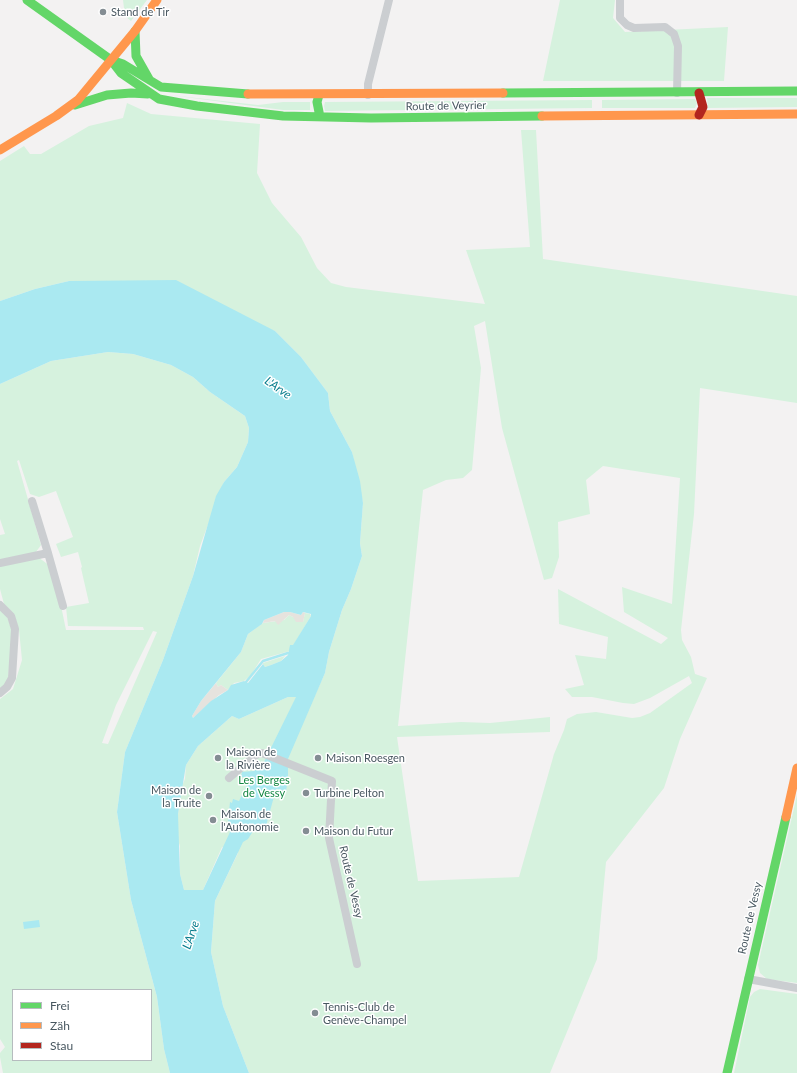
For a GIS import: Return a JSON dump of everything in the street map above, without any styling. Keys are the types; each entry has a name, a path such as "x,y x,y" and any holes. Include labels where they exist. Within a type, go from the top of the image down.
{"main road":[{"name":"Route de Veyrier","path":"27,0 111,60 121,73 151,95 169,102 283,116 371,118 797,114"},
{"path":"68,108 86,91 135,31 157,0"},
{"path":"135,31 138,60 151,82"},
{"name":"Route de Veyrier","path":"111,60 123,64 161,87 179,90 254,95 797,92"},
{"path":"0,150 68,108 86,100 107,95 131,93 151,95"},
{"path":"699,93 702,99 702,108 699,115"},
{"path":"319,95 316,102 320,117"},
{"name":"Route de Vessy","path":"727,1073 797,768"}],"street":[{"path":"368,95 368,84 389,0"},
{"path":"620,0 620,18 627,25 634,28 664,27 674,34 678,46 676,93"},
{"path":"32,501 63,606"},
{"path":"0,563 48,552"},
{"path":"0,605 11,616 15,629 12,678 7,687 0,693"},
{"name":"Route de Vessy","path":"229,778 257,754 262,753 268,754 332,781 329,838 357,964"},
{"path":"748,979 797,988"}],"green space":[{"path":"123,0 147,0 131,21 125,16"},
{"path":"560,0 615,0 613,18 625,32 728,27 724,81 543,81"},
{"path":"170,95 258,105 283,102 310,102 310,110 283,110"},
{"path":"707,98 797,98 797,107 708,108"},
{"path":"695,99 697,103 695,108 602,108 602,100"},
{"path":"592,100 592,108 325,111 324,106 325,102"},
{"name":"Les Berges de Vessy","path":"127,103 151,114 260,124 257,173 272,203 301,237 317,268 331,283 346,287 485,304 466,250 530,247 521,130 536,130 543,259 797,296 797,403 700,388 694,514 681,630 682,640 691,657 695,674 707,678 680,739 664,788 606,862 597,959 550,1073 249,1073 223,1006 211,952 215,901 238,853 222,847 203,890 184,890 180,874 178,814 182,786 185,779 186,765 198,746 232,716 239,719 288,697 315,695 325,673 329,652 342,610 362,556 360,543 363,503 352,452 330,411 328,393 301,357 275,331 69,281 35,289 0,301 0,161 24,146 30,154 41,154 89,126 123,118","holes":["485,321 502,428 544,580 552,578 559,557 558,522 590,514 586,480 603,466 680,478 672,604 622,587 624,612 668,638 661,644 558,589 559,624 608,637 606,659 575,655 584,685 565,689 572,697 592,697 634,704 650,698 689,676 692,683 650,713 640,717 632,718 596,712 577,714 567,719 554,754 519,877 418,881 397,737 550,732 550,717 490,723 461,722 398,726 423,490 446,480 463,478 472,470 481,368 474,326"]},
{"path":"108,352 133,354 171,365 193,377 210,392 245,416 249,428 248,442 237,467 224,482 200,546 193,576 163,660 125,752 117,812 131,900 157,997 164,1049 170,1073 3,1073 0,1057 0,1053 5,1047 0,1039 0,699 13,689 22,660 19,630 14,614 4,604 0,589 0,565 38,557 50,566 59,596 66,630 144,630 143,627 68,626 66,607 89,603 78,552 61,557 56,544 73,537 56,491 39,497 30,494 19,460 17,461 41,545 36,552 0,560 0,535 5,534 0,519 0,384 51,361","holes":["153,631 157,632 108,744 102,743 116,705"]},
{"path":"0,609 7,616 12,631 8,681 0,689"},
{"path":"305,613 310,614 311,616 290,651 261,659 251,675 244,681 234,683 228,690 221,685 218,687 216,683 241,652 248,634 263,623 284,620 289,615 303,622"},
{"path":"285,656 281,661 271,665 265,667 263,664 263,663"},
{"path":"797,795 797,983 767,979 760,973 758,965"},
{"path":"760,989 797,994 797,1073 734,1073 750,997 754,992"}],"sand":[{"path":"284,612 301,615 303,612 305,613 303,622 296,622 293,617 289,615 278,625 275,621 263,623 264,620"},
{"path":"216,683 218,687 221,685 228,690 219,695 193,718 192,716 201,701"}],"water":[{"name":"L'Arve","path":"176,280 275,331 301,357 328,393 330,411 352,452 360,481 363,503 360,543 362,556 342,610 329,652 325,673 288,759 288,780 286,791 276,789 266,826 261,824 255,828 248,839 243,842 215,901 211,952 223,1006 249,1073 170,1073 164,1049 157,997 131,900 117,812 125,752 163,660 193,576 216,496 224,482 237,467 248,442 249,428 245,416 210,392 193,377 171,365 133,354 108,352 51,361 0,384 0,301 35,289 69,281","holes":["284,612 301,615 303,612 311,614 293,645 290,645 288,655 281,661 271,665 265,667 263,664 248,683 244,681 231,685 228,690 211,701 193,718 192,716 201,701 241,652 248,634 262,624 264,620","288,697 296,697 264,762 254,771 242,772 241,777 245,777 248,783 239,801 233,799 232,803 230,802 228,821 230,832 203,890 184,890 180,874 178,814 186,765 198,746 232,716 239,719"]},
{"path":"39,920 40,927 24,929 23,922"}],"waterway":[{"path":"246,682 263,661 288,653"}],"traffic: fast":[{"path":"27,0 111,60 123,64 161,87 248,94"},
{"path":"135,31 136,56 149,79"},
{"path":"111,60 121,73 159,99 197,106 283,116 371,118 542,116"},
{"path":"503,93 797,91"},
{"path":"75,105 107,95 131,93 148,94"},
{"path":"319,95 317,102 320,117"},
{"path":"727,1073 786,817"}],"traffic: slow":[{"path":"0,150 56,116 78,100 135,31 157,0"},
{"path":"248,94 503,93"},
{"path":"542,116 797,114"},
{"path":"786,817 797,768"}],"traffic: jam":[{"path":"699,93 703,107 699,115"}],"place":[{"name":"Stand de Tir","path":"103,12"},
{"name":"Maison de la Rivière","path":"218,758"},
{"name":"Maison Roesgen","path":"318,758"},
{"name":"Turbine Pelton","path":"306,793"},
{"name":"Maison de la Truite","path":"209,796"},
{"name":"Maison de l'Autonomie","path":"213,820"},
{"name":"Maison du Futur","path":"306,831"},
{"name":"Tennis-Club de Genève-Champel","path":"315,1013"}]}
